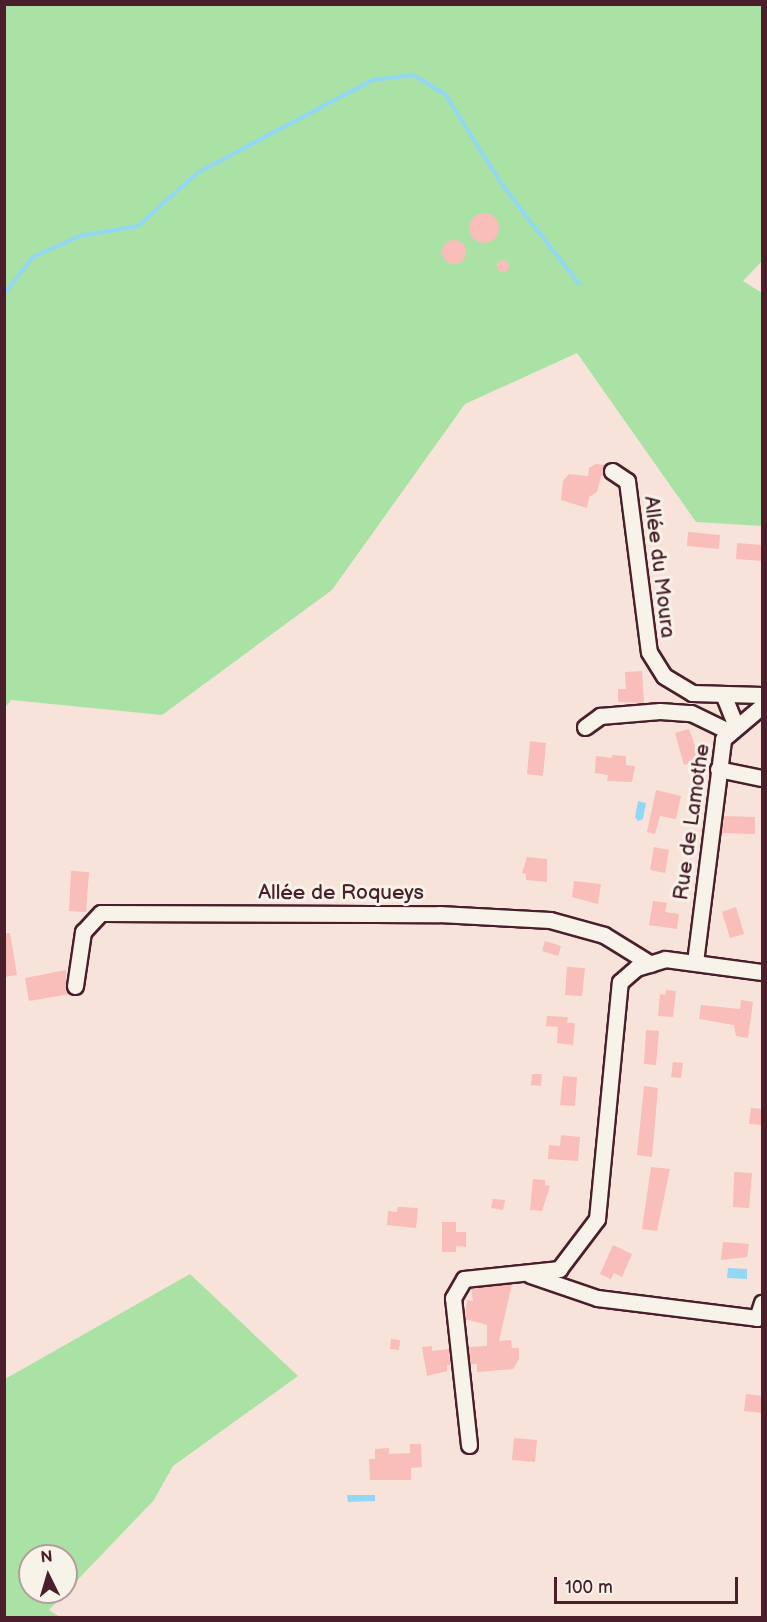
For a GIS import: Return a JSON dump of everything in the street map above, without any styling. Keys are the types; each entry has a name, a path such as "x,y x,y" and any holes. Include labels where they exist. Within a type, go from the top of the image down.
{"street":[{"name":"Allée du Moura","path":"612,471 627,481 649,652 664,676 692,693 762,695"},
{"path":"723,694 733,729"},
{"name":"Rue de Lamothe","path":"695,962 723,739 762,706"},
{"path":"585,727 600,716 660,711 691,713 733,729"},
{"path":"718,769 762,778"},
{"name":"Allée de Roqueys","path":"75,986 83,932 101,914 439,914 550,920 604,935 651,964"},
{"path":"469,1445 453,1298 465,1279 560,1269 597,1219 617,1034 620,982 636,968 665,959 762,972"},
{"path":"528,1274 597,1298 682,1309 758,1318 762,1303"}],"green space":[{"path":"5,4 762,5 762,261 743,281 762,293 762,526 696,522 577,353 465,404 332,590 162,715 11,700 5,708"},
{"path":"190,1274 298,1376 173,1466 154,1500 78,1580 78,1544 18,1544 18,1604 55,1604 49,1610 60,1617 5,1617 5,1379"}],"water":[{"path":"638,801 646,803 643,819 638,821 635,817"},
{"path":"728,1268 747,1269 747,1279 727,1278"},
{"path":"347,1495 375,1495 375,1501 348,1502"}],"building":[{"path":"484,213 495,217 499,228 495,239 484,243 473,239 469,228 473,217"},
{"path":"454,240 462,244 466,252 462,260 454,264 446,260 442,252 446,244"},
{"path":"503,260 509,266 503,272 497,266"},
{"path":"596,464 604,465 604,476 601,476 597,492 589,497 587,508 561,500 563,481 569,474 588,476 589,468"},
{"path":"688,532 720,535 719,549 687,546"},
{"path":"737,543 762,545 762,561 736,559"},
{"path":"642,671 644,703 618,702 618,689 626,689 625,672"},
{"path":"689,729 700,760 684,765 675,733"},
{"path":"530,741 546,743 543,776 527,774"},
{"path":"612,755 626,756 626,765 635,766 632,782 607,781 608,775 595,773 596,756 612,758"},
{"path":"656,790 681,796 676,819 660,816 655,834 647,832"},
{"path":"725,816 755,817 755,834 721,833"},
{"path":"654,847 669,850 665,873 650,870"},
{"path":"527,857 547,859 547,882 526,880 526,874 522,873"},
{"path":"71,871 89,872 86,912 69,911"},
{"path":"574,881 601,884 598,904 572,897"},
{"path":"653,901 667,903 665,912 679,914 677,929 649,925"},
{"path":"736,907 744,934 730,938 722,912"},
{"path":"4,933 10,933 17,975 4,977"},
{"path":"545,941 561,946 558,956 542,951"},
{"path":"567,967 585,968 582,996 565,995"},
{"path":"66,970 66,989 70,994 29,1001 25,978"},
{"path":"666,990 676,991 673,1017 658,1016 660,994 665,995"},
{"path":"741,1000 753,1002 748,1038 736,1036 734,1025 699,1019 701,1005 740,1009"},
{"path":"547,1016 568,1017 567,1023 575,1023 573,1045 557,1043 558,1027 546,1026"},
{"path":"646,1030 659,1031 656,1065 644,1064"},
{"path":"673,1062 683,1063 681,1078 671,1077"},
{"path":"532,1074 542,1074 541,1086 531,1085"},
{"path":"563,1076 577,1077 575,1106 560,1105"},
{"path":"644,1086 658,1088 652,1157 637,1155"},
{"path":"751,1108 762,1109 762,1125 749,1124"},
{"path":"561,1135 580,1137 578,1161 548,1159 549,1145 560,1146"},
{"path":"651,1167 670,1169 657,1231 642,1229"},
{"path":"734,1172 752,1173 749,1208 733,1207"},
{"path":"533,1179 545,1180 545,1185 550,1186 542,1211 530,1210"},
{"path":"493,1199 505,1200 503,1210 491,1208"},
{"path":"398,1207 418,1208 416,1228 387,1225 388,1211 397,1212"},
{"path":"442,1222 456,1222 456,1232 466,1232 466,1247 456,1246 456,1252 442,1252"},
{"path":"723,1242 749,1244 747,1257 721,1260"},
{"path":"613,1245 632,1254 622,1277 614,1273 611,1279 600,1274"},
{"path":"512,1284 499,1341 511,1340 512,1348 519,1348 519,1359 513,1369 477,1372 477,1364 470,1364 468,1347 487,1346 487,1325 465,1319 467,1300 473,1301 471,1288"},
{"path":"391,1339 400,1340 399,1350 390,1349"},
{"path":"432,1346 432,1351 449,1349 450,1365 447,1365 447,1371 427,1376 422,1347"},
{"path":"746,1394 762,1396 762,1413 744,1411"},
{"path":"514,1438 537,1440 535,1462 512,1460"},
{"path":"410,1444 421,1444 422,1467 411,1468 411,1480 370,1480 369,1459 375,1459 375,1449 389,1448 389,1454 410,1453"}],"waterway":[{"path":"4,294 33,257 80,236 138,226 197,173 373,80 413,75 445,94 503,186 579,284"}]}
